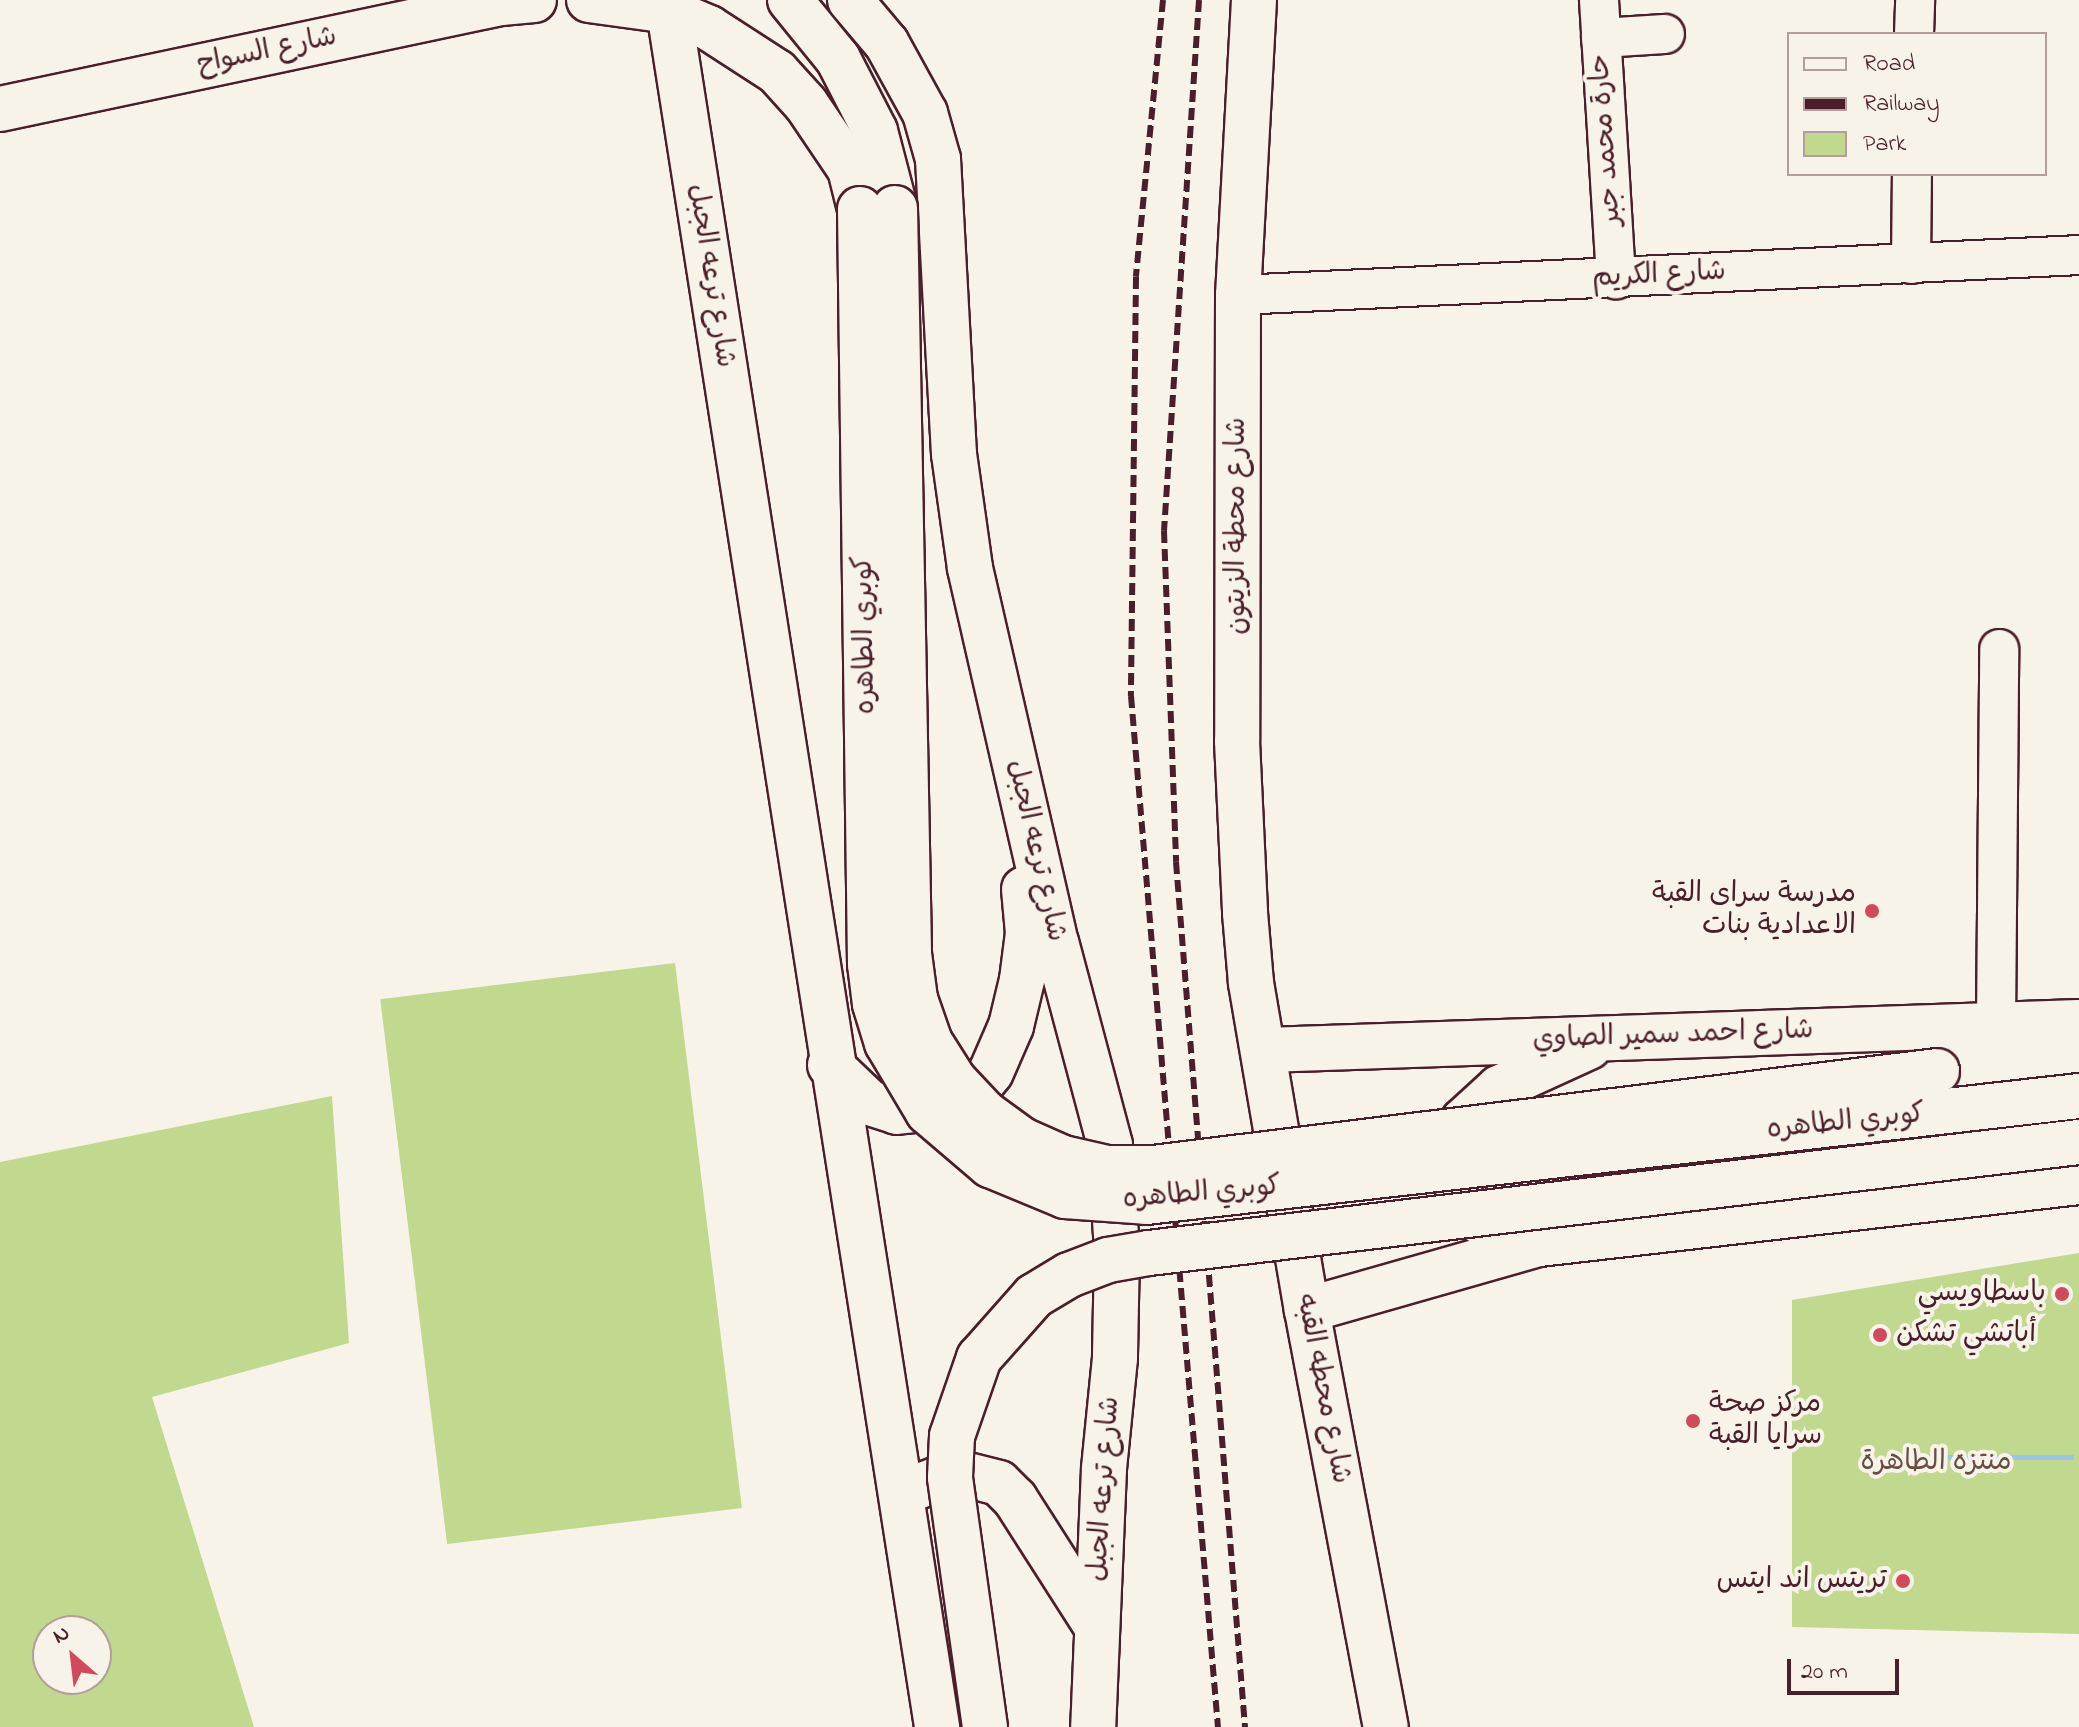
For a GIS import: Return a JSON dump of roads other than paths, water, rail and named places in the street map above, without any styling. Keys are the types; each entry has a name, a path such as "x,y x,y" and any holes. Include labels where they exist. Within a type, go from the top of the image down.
{"main road":[{"name":"شارع السواح","path":"0,109 486,6 534,0"},
{"path":"589,0 669,11 709,28 777,72 806,104 878,209"},
{"path":"790,0 838,59 875,131 878,209"},
{"name":"شارع ترعه الجبل","path":"850,0 887,44 925,113 938,159 959,506 1015,769 1110,1145 1117,1251 1115,1358 1095,1624 1093,1727"},
{"name":"شارع محطة الزيتون","path":"1254,0 1238,295 1237,741 1251,983 1266,1050"},
{"name":"شارع ترعه الجبل","path":"669,11 830,1065 937,1727"},
{"name":"كوبري الطاهره","path":"878,209 909,954 915,999 930,1042 954,1080 985,1113 1022,1140 1063,1158 1107,1168 1153,1168 1937,1071 2079,1050"},
{"name":"كوبري الطاهره","path":"878,209 870,964 887,1043 928,1112 957,1141 1026,1184 1105,1203 1146,1202 2079,1096"},
{"path":"830,1065 859,1095 897,1112 952,1106 976,1091 991,1072 1011,1026 1028,933 1015,769"},
{"name":"شارع احمد سمير الصاوي","path":"1266,1050 2079,1022"},
{"path":"1539,1244 1514,1242 1472,1216 1456,1182 1454,1145 1478,1102 1610,1038"},
{"name":"شارع محطه القبه","path":"1266,1050 1307,1310 1386,1727"},
{"name":"كوبري الطاهره","path":"985,1727 950,1477 952,1436 979,1358 1004,1324 1069,1275 1108,1260 1149,1253 2079,1142"},
{"path":"1307,1310 1539,1244 2079,1182"},
{"path":"903,1505 914,1488 934,1477 956,1472 999,1483 1015,1499 1095,1624"}],"street":[{"name":"حارة محمد جبر","path":"1599,0 1616,279"},
{"path":"1914,32 1915,0"},
{"path":"1601,38 1665,34"},
{"path":"1911,264 1912,176"},
{"name":"شارع الكريم","path":"1238,295 2079,255"},
{"path":"1996,1025 1999,649"}],"water":[{"path":"1914,1455 2074,1455 2074,1460 1914,1460"}],"railway":[{"path":"1163,0 1136,277 1131,696 1218,1727"},
{"path":"1199,0 1164,531 1176,862 1245,1727"}],"place":[{"name":"مدرسة سراى القبة الاعدادية بنات","path":"1872,911"},
{"name":"باسطاويسي","path":"2062,1294"},
{"name":"أباتشي تشكن","path":"1880,1335"},
{"name":"مركز صحة سرايا القبة","path":"1693,1421"},
{"name":"تريتس اند ايتس","path":"1903,1581"}],"park label":[{"name":"منتزه الطاهرة","path":"1936,1463"}]}
